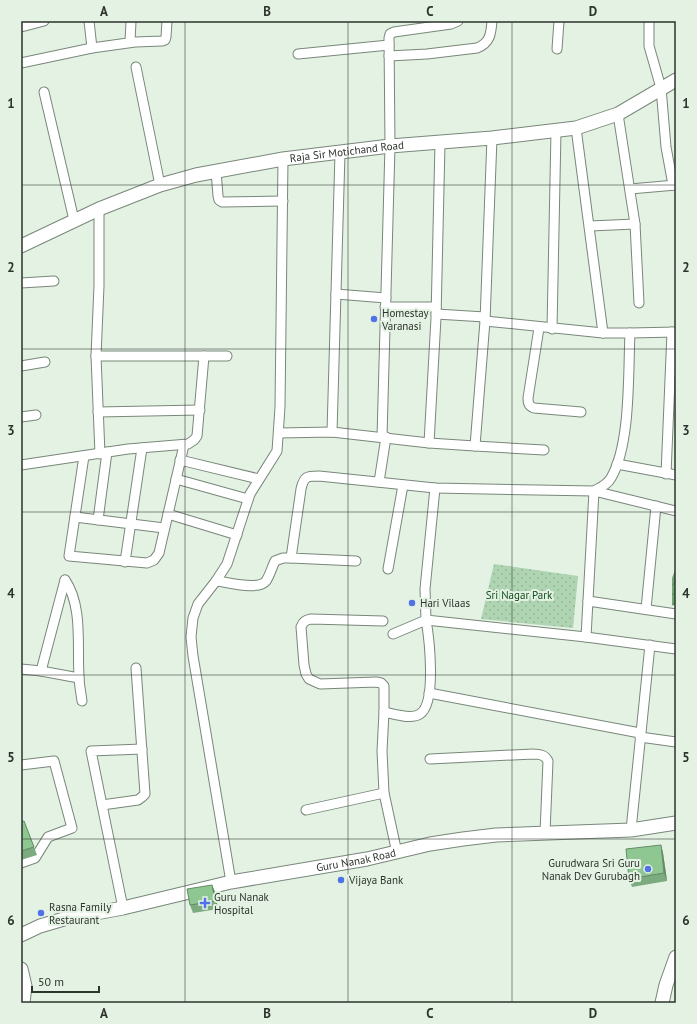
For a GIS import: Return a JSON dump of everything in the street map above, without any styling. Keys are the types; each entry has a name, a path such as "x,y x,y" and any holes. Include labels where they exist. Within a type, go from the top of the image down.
{"street":[{"path":"21,27 44,21"},
{"path":"89,21 92,48"},
{"path":"130,42 131,21"},
{"path":"21,63 92,48 130,42 164,40 166,37 167,21"},
{"path":"379,482 384,437 385,303 390,146 390,34 394,32 451,24 458,21"},
{"path":"389,56 427,54 484,46 491,31 492,21"},
{"path":"558,49 559,21"},
{"path":"630,189 675,185 666,147 661,88 649,46 649,21"},
{"path":"298,54 389,45"},
{"path":"136,67 160,185"},
{"name":"Raja Sir Motichand Road","path":"21,246 99,209 160,185 216,171 283,159 390,146 492,138 576,128 618,114 676,80"},
{"path":"44,92 74,220"},
{"path":"618,114 635,224 639,304"},
{"path":"576,128 603,333"},
{"path":"552,329 556,131"},
{"path":"475,446 485,319 492,138"},
{"path":"429,442 436,311 440,143"},
{"path":"332,432 340,153"},
{"path":"231,882 191,637 193,618 198,604 227,564 248,499 258,479 277,451 280,407 283,159"},
{"path":"216,171 218,196 219,200 222,202 283,201"},
{"path":"98,520 104,453 98,412 96,356 99,286 99,209"},
{"path":"590,226 635,224"},
{"path":"21,283 54,281"},
{"path":"336,294 540,328 603,333 674,332 666,474"},
{"path":"540,328 528,403 530,407 534,408 581,412"},
{"path":"594,491 605,485 610,478 618,464 622,447 625,427 630,333"},
{"path":"96,356 227,356"},
{"path":"21,465 142,448 188,444 197,436 204,356"},
{"path":"21,366 45,362"},
{"path":"98,412 200,410"},
{"path":"21,417 36,415"},
{"path":"279,433 332,432 475,446 544,450"},
{"path":"84,456 69,556 147,563 154,560 159,553 184,445"},
{"path":"125,562 142,448"},
{"path":"180,460 258,479"},
{"path":"618,464 676,475"},
{"path":"291,558 303,481 306,478 320,476 435,488 594,491 676,511"},
{"path":"176,479 248,499"},
{"path":"388,569 403,485"},
{"path":"384,712 415,716 421,714 424,710 429,694 430,655 426,620 425,589 435,488"},
{"path":"586,637 594,491"},
{"path":"646,609 656,506"},
{"path":"168,514 237,535"},
{"path":"75,517 164,528"},
{"path":"216,581 250,586 261,585 267,580 275,561 283,558 356,561"},
{"path":"41,671 65,580 75,604 78,630 78,678 82,701"},
{"path":"588,601 676,614"},
{"path":"383,621 311,619 302,623 301,627 304,665 309,679 320,684 376,682 381,683 384,686 382,751 384,793 397,853"},
{"path":"393,634 426,620 586,637 676,649"},
{"path":"631,830 650,645"},
{"path":"102,806 138,800 142,797 145,790 136,668"},
{"path":"21,669 78,678"},
{"path":"429,694 676,742"},
{"path":"123,908 91,751 142,749"},
{"path":"430,759 533,754 539,754 546,758 548,762 548,770 545,833"},
{"path":"21,765 54,761 72,828 48,837 35,858 21,863"},
{"path":"306,810 384,793"},
{"name":"Guru Nanak Road","path":"21,935 40,926 64,919 123,908 231,882 326,867 463,838 496,835 631,830 676,823"},
{"name":"Guru Nanak Road","path":"21,926 40,926"},
{"path":"662,1003 676,957"},
{"path":"21,969 25,986 23,1003"}],"green space":[{"name":"Sri Nagar Park","path":"494,564 578,576 573,628 481,619"}],"water":[{"path":"676,568 676,606 672,605 672,578"}],"building":[{"path":"24,821 34,847 21,851 21,822"},
{"name":"Gurudwara Sri Guru Nanak Dev Gurubagh","path":"661,845 664,873 629,879 626,849"},
{"path":"212,885 215,901 190,905 187,889"}],"place":[{"name":"Homestay Varanasi","path":"374,319"},
{"name":"Hari Vilaas","path":"412,603"},
{"name":"Gurudwara Sri Guru Nanak Dev Gurubagh","path":"648,869"},
{"name":"Vijaya Bank","path":"341,880"},
{"name":"Guru Nanak Hospital","path":"205,903"},
{"name":"Rasna Family Restaurant","path":"41,913"}]}
